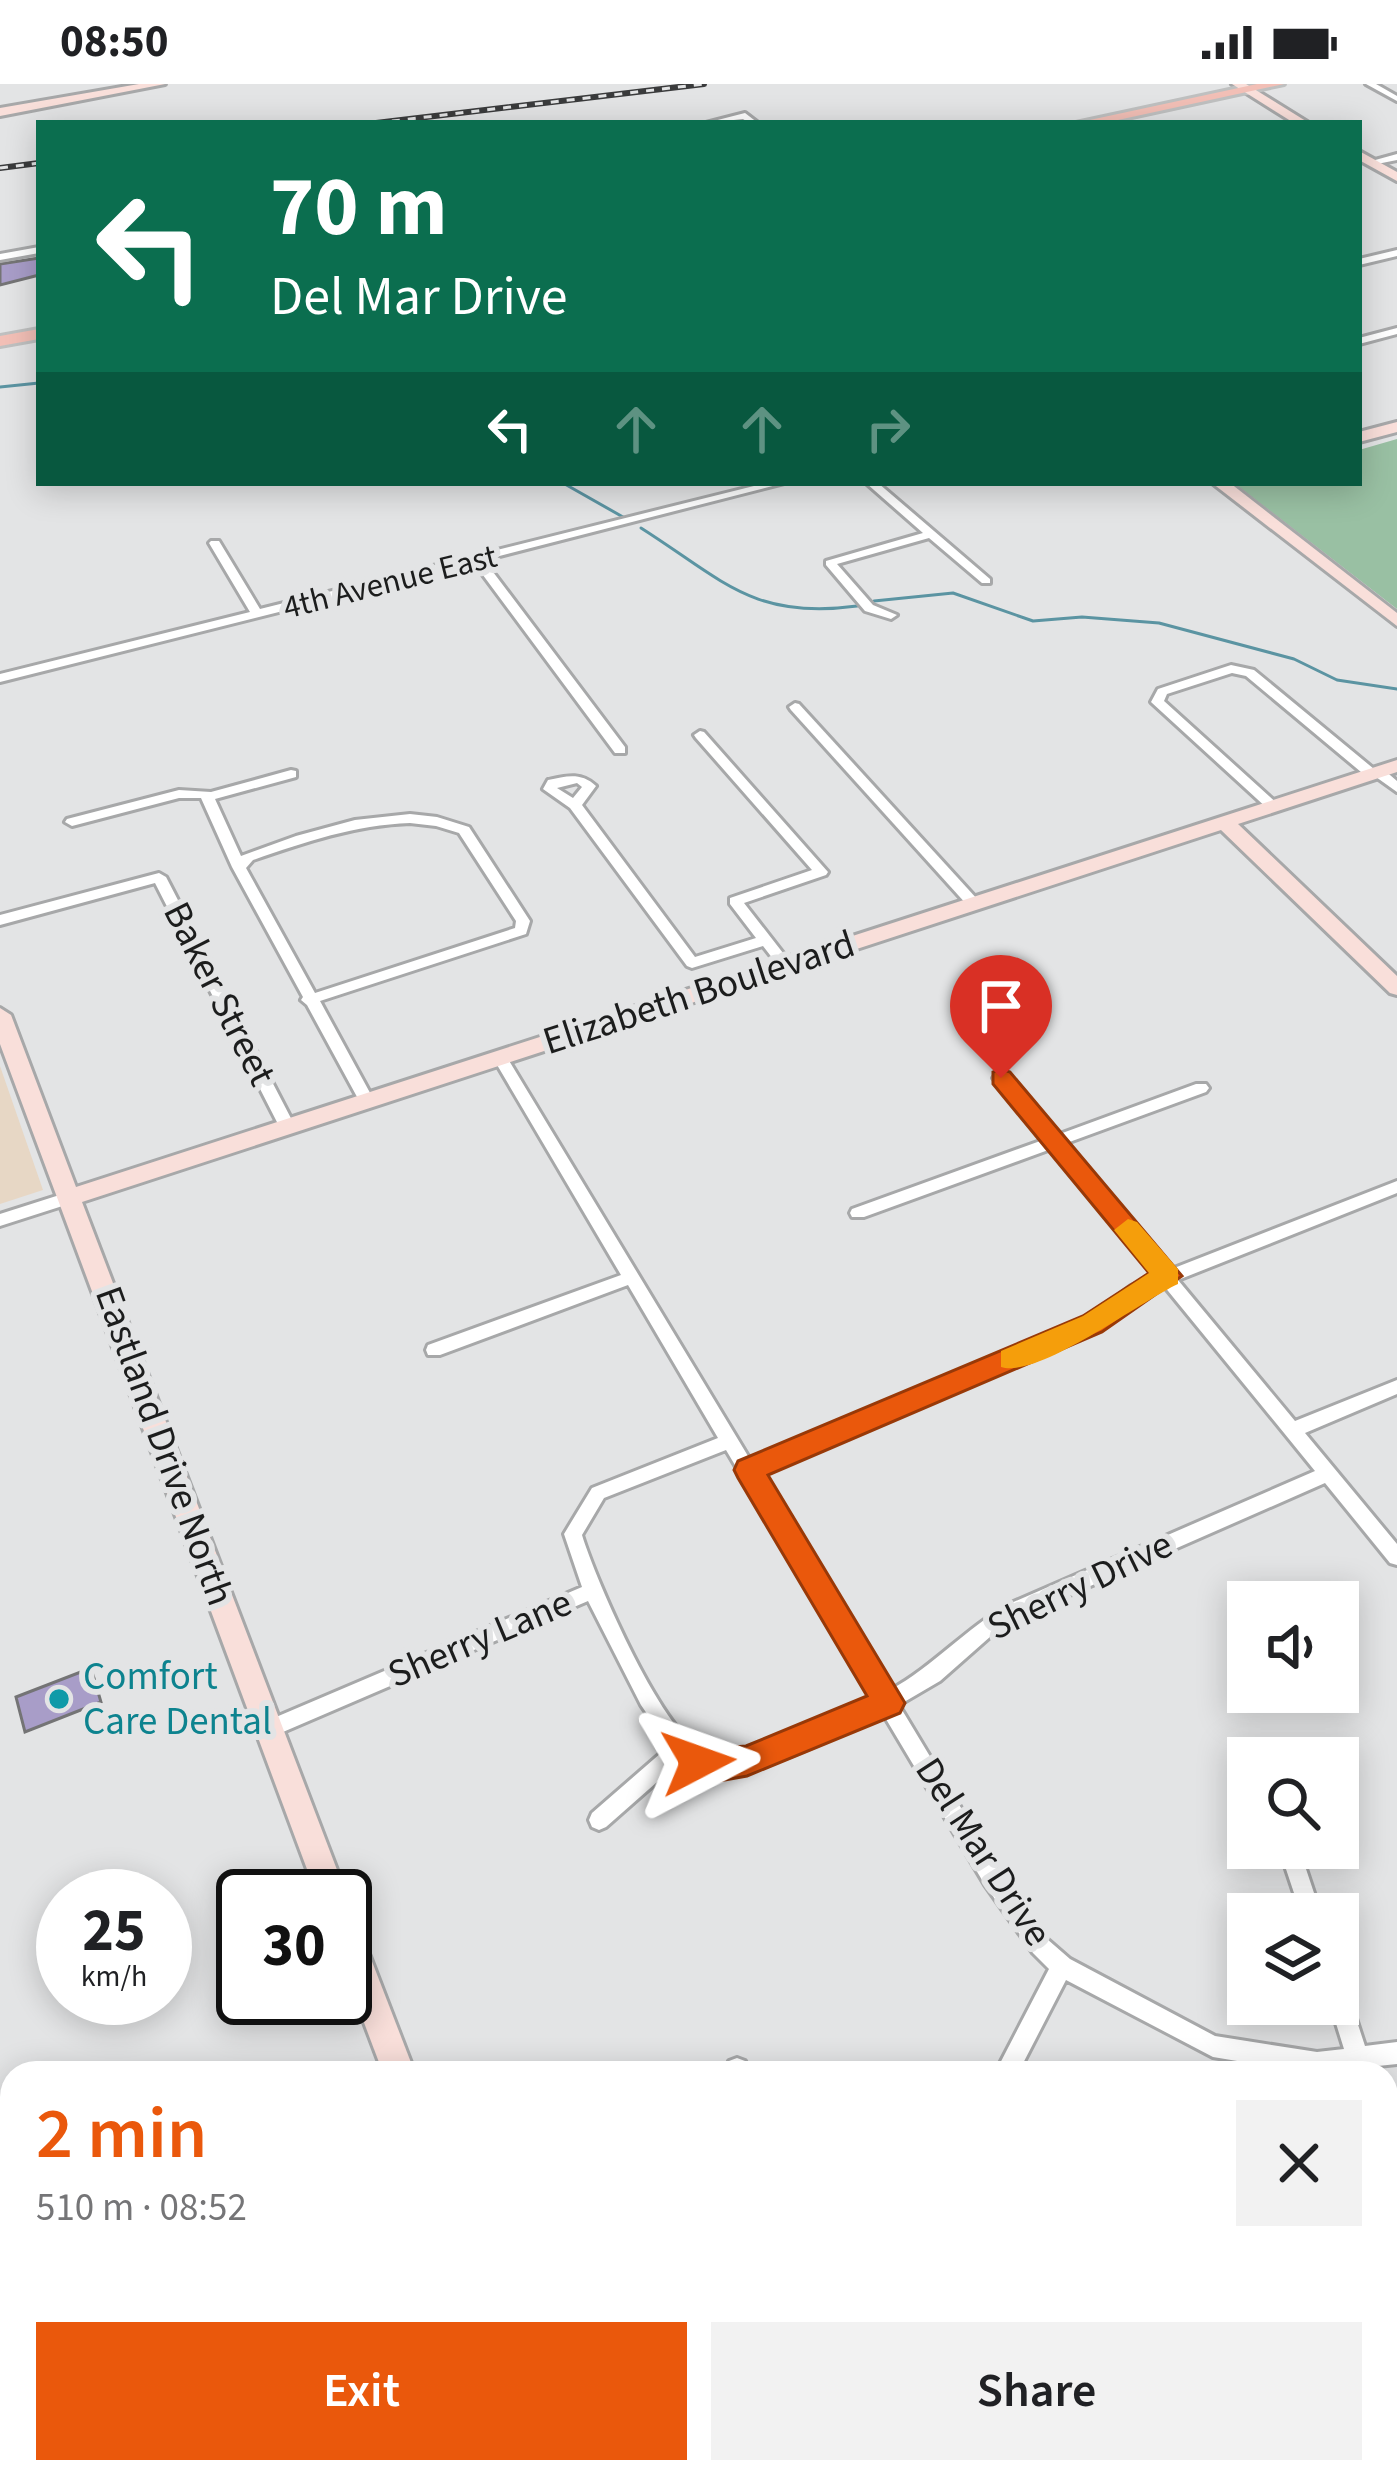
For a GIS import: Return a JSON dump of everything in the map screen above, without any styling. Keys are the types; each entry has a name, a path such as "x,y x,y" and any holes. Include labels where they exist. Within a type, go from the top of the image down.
{"main road":[{"path":"1096,120 1243,87 1277,84"},
{"path":"0,341 36,335"}],"street":[{"path":"2,108 160,84"},
{"path":"1370,84 1397,99"},
{"path":"1243,87 1298,120"},
{"path":"1365,159 1397,157"},
{"path":"1365,159 1397,177"},
{"path":"0,257 36,251"},
{"path":"1362,261 1397,253"},
{"path":"1362,339 1397,331"},
{"path":"1362,436 1397,427"},
{"name":"4th Avenue East","path":"0,678 767,486"},
{"path":"874,486 986,581"},
{"path":"1224,486 1397,621"},
{"path":"891,615 869,608 830,563 929,535"},
{"path":"215,543 258,615"},
{"path":"478,560 620,750"},
{"path":"1273,806 1157,702 1162,692 1231,669 1250,673 1382,770 1397,788"},
{"path":"795,707 973,904"},
{"path":"700,735 821,872 735,901 785,965"},
{"name":"Elizabeth Boulevard","path":"0,1220 1382,770"},
{"path":"72,822 179,794 207,797 291,774"},
{"path":"207,797 308,1000 367,1102"},
{"path":"575,805 692,963 766,940"},
{"path":"239,867 248,857 380,818 425,820 464,830 523,921 514,936 308,1000"},
{"path":"1224,822 1397,988"},
{"name":"Baker Street","path":"0,920 158,877 288,1128"},
{"name":"Eastland Drive North","path":"0,1016 322,1869"},
{"name":"Del Mar Drive","path":"500,1058 992,1878 1040,1946 1062,1966 1214,2046 1305,2061"},
{"path":"1001,1078 1397,1557"},
{"path":"858,1213 1201,1088"},
{"path":"749,1470 1093,1324 1137,1291 1168,1276 1390,1190 1397,1208"},
{"path":"434,1350 630,1278"},
{"path":"1293,1430 1397,1387"},
{"name":"Sherry Lane","path":"269,1730 594,1590 573,1534 598,1493 729,1441"},
{"name":"Sherry Drive","path":"681,1748 714,1767 747,1761 889,1703 932,1676 1005,1615 1328,1473"},
{"path":"594,1590 659,1718 681,1748 598,1820"},
{"path":"1012,2061 1062,1966"},
{"path":"372,2002 394,2061"},
{"path":"1347,2025 1358,2058"},
{"name":"Del Mar Drive","path":"1333,2061 1397,2053"}],"shaded area":[{"path":"0,1066 43,1190 0,1204"}],"green space":[{"path":"1397,439 1397,609 1238,486 1362,486 1362,449"}],"building":[{"path":"36,258 36,276 0,285 0,264"},
{"name":"Comfort Care Dental","path":"91,1668 101,1702 25,1732 16,1697"}],"waterway":[{"path":"0,387 36,383"},
{"path":"568,486 623,517"},
{"path":"641,528 718,579 765,601 821,609 857,606"},
{"path":"874,601 953,593 1033,621 1082,617 1159,623 1294,659 1337,680 1397,689"}],"railway":[{"path":"401,120 704,84"},
{"path":"0,168 36,163"}],"slow traffic":[{"path":"1011,1359 1093,1324 1137,1291 1168,1276 1128,1230"}],"place":[{"name":"Comfort Care Dental","path":"59,1699"}],"route":[{"path":"698,1762 714,1767 747,1761 889,1703 749,1470 1093,1324 1137,1291 1168,1276 1001,1078"}]}
